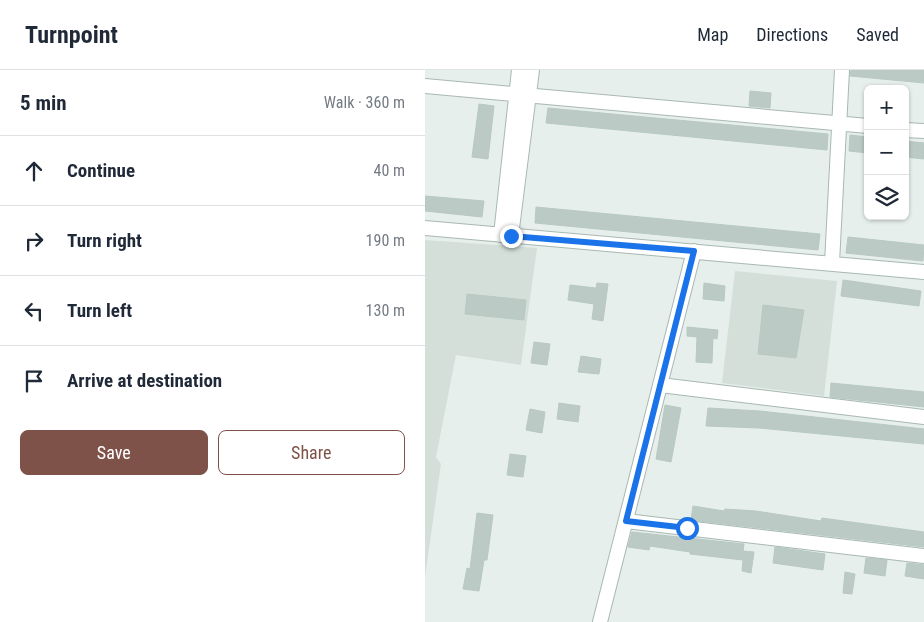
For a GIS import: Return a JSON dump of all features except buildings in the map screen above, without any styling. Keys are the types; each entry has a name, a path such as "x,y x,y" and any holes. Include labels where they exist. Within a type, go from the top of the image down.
{"street":[{"path":"519,70 523,94"},
{"path":"506,236 523,94 532,70"},
{"path":"832,263 842,70"},
{"path":"425,86 864,126"},
{"path":"909,130 924,132"},
{"path":"425,228 924,272"},
{"path":"600,622 694,251"},
{"path":"660,385 924,417"},
{"path":"626,521 924,556"}],"shaded area":[{"path":"425,240 537,248 521,365 456,355 436,457 441,464 425,577"},
{"path":"735,271 837,281 824,396 722,383"}],"route":[{"path":"511,236 694,251 626,521 687,528"}]}
